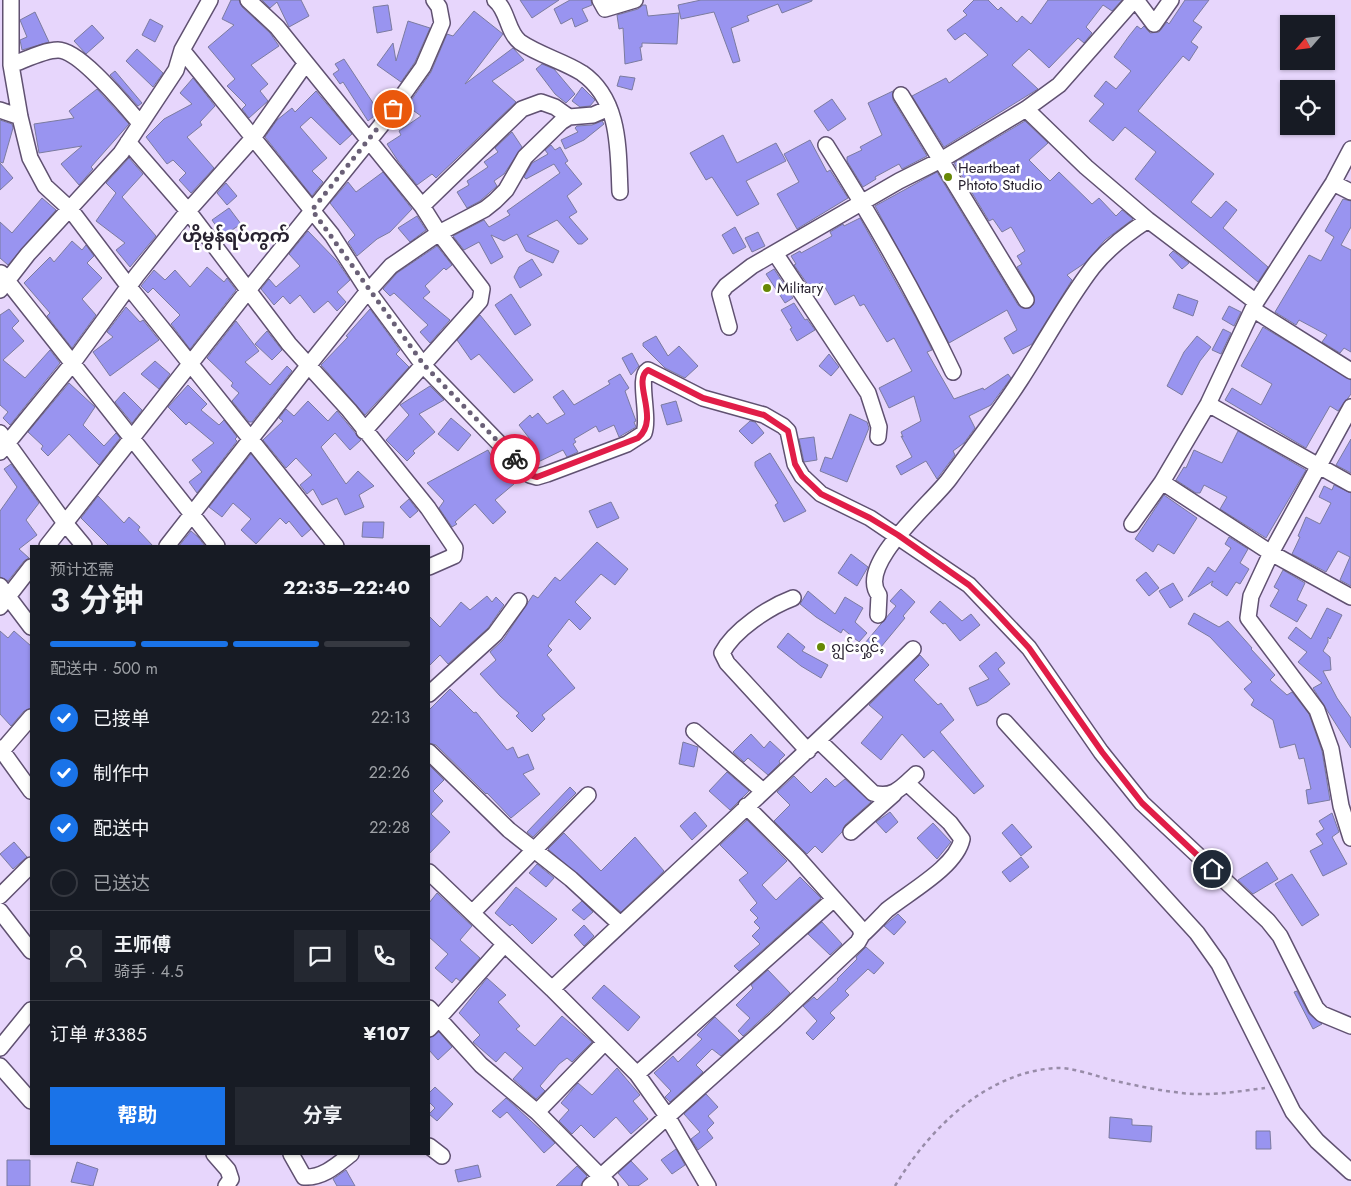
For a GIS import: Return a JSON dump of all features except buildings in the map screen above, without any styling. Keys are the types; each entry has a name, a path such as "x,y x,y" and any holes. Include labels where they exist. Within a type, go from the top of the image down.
{"street":[{"path":"10,0 11,65 20,117 30,158 46,186 70,208 129,287 335,545"},
{"path":"210,0 182,50 176,70 121,153 2,281 72,364 216,545"},
{"path":"248,0 278,27 422,206 438,233 482,289 483,294 480,301 364,431"},
{"path":"48,545 368,141 423,68 442,23 439,7 434,0"},
{"path":"495,0 500,4 518,40 582,73 596,86 609,108 617,132 620,192"},
{"path":"600,0 605,9 635,0"},
{"path":"729,327 720,294 726,286 752,266 863,204 899,181 941,160 1026,109 1059,85 1135,0 1154,24 1171,0"},
{"path":"11,65 56,50 68,51 99,77 140,123"},
{"path":"182,50 332,235 368,291 424,365 530,475 537,477 627,444 644,433 647,409 642,380 645,372 651,370 703,398 764,415 778,423 788,431 795,464 802,476 821,494 870,518 898,535 969,585 992,608 1029,648 1102,752 1142,803 1268,921 1280,936 1322,1014 1351,1026"},
{"path":"83,545 2,442 72,364 188,211 253,138 306,62"},
{"path":"900,95 1026,300"},
{"path":"422,206 522,109 541,102 556,107 569,117"},
{"path":"168,545 308,366 368,291 391,266 438,233 485,209 495,201 506,190 525,157 569,117 593,115 609,108"},
{"path":"1026,109 1086,167 1148,220 1255,306 1351,371"},
{"path":"0,110 20,117"},
{"path":"128,142 188,211 216,251 249,289 308,366 349,410 364,431 428,508 455,548 454,556 430,567"},
{"path":"826,145 863,204 921,304 953,372"},
{"path":"1132,524 1162,482 1208,404 1255,306 1333,183 1351,149"},
{"path":"1333,183 1351,192"},
{"path":"878,615 880,594 875,590 875,578 879,563 898,535 938,494 1005,403 1094,266 1122,238 1148,220"},
{"path":"775,253 868,393 879,427 878,437"},
{"path":"1208,404 1351,484"},
{"path":"1351,407 1251,596 1248,618 1317,710 1331,749 1341,806 1351,838"},
{"path":"1162,482 1272,554 1351,597"},
{"path":"30,568 3,597 30,626"},
{"path":"792,598 774,605 735,636 722,653 727,663 814,746 873,793 884,796 894,794"},
{"path":"430,693 495,634 519,601"},
{"path":"552,989 746,806 814,746 913,648"},
{"path":"30,718 1,750 30,790"},
{"path":"1005,722 1197,933 1219,964 1293,1112 1317,1141 1351,1172"},
{"path":"694,731 763,791"},
{"path":"430,753 509,830 571,879 620,924"},
{"path":"590,1186 606,1181 667,1116 775,1020 858,942 862,935 887,910 928,880 960,848 962,838 911,778 851,832"},
{"path":"472,913 588,796"},
{"path":"746,806 797,857 860,928 862,935"},
{"path":"0,896 30,865"},
{"path":"430,873 504,946 552,989 637,1074 667,1116 708,1186"},
{"path":"637,1074 834,900"},
{"path":"0,911 30,949"},
{"path":"504,946 432,1018 481,1066 537,1112 606,1181"},
{"path":"0,1048 30,1011"},
{"path":"537,1112 604,1043"},
{"path":"0,1066 30,1100"},
{"path":"430,1147 442,1156"},
{"path":"215,1155 228,1170 231,1179 226,1186"},
{"path":"292,1155 304,1177 312,1177 333,1169 350,1155"}],"path":[{"path":"895,1186 907,1165 950,1118 974,1096 1021,1075 1058,1067 1176,1093 1226,1094 1279,1086"}],"way so far":[{"path":"393,109 312,210 332,235 368,291 424,365 515,459"}],"place":[{"name":"Heartbeat Phtoto Studio","path":"948,177"},
{"name":"Military","path":"767,288"},
{"name":"ၵျွင်းႁွင်ႇ","path":"821,647"}],"district":[{"name":"ဟိုမွန်ရပ်ကွက်","path":"236,236"}],"route":[{"path":"515,459 530,475 537,477 627,444 638,438 644,433 647,425 647,409 642,380 643,375 648,370 703,398 764,415 773,420 788,431 795,464 802,476 821,494 870,518 898,535 969,585 992,608 1029,648 1067,699 1102,752 1142,803 1212,869"}]}
